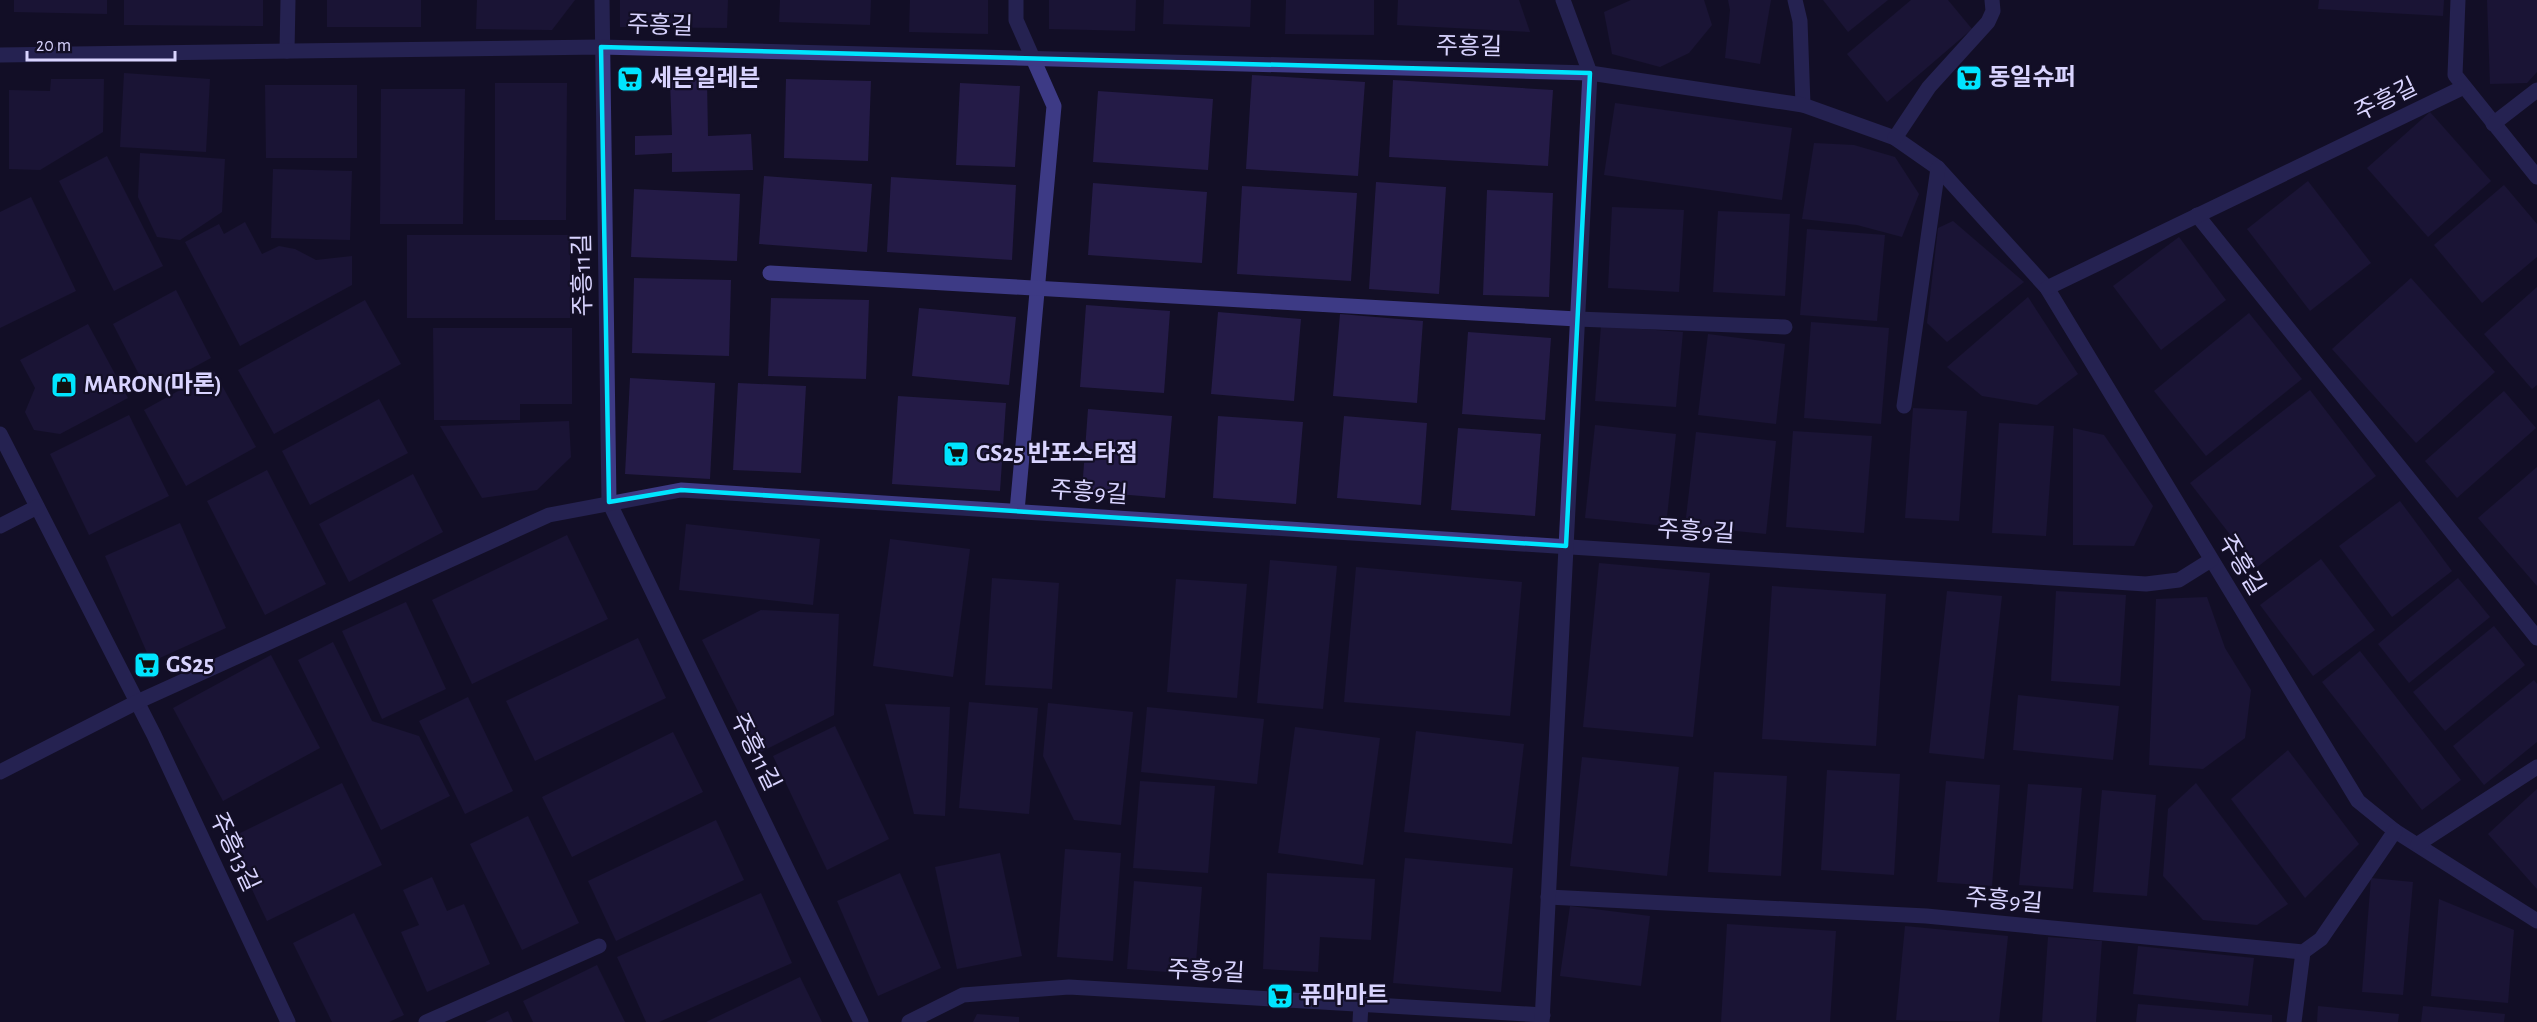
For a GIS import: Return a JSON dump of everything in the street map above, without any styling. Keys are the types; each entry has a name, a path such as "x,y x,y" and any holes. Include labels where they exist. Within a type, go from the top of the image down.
{"street":[{"path":"286,51 288,0"},
{"name":"주흥11길","path":"602,0 609,502 861,1022"},
{"path":"1016,0 1016,20 1054,106 1017,511"},
{"path":"1563,0 1590,73"},
{"path":"1794,0 1800,21 1803,105"},
{"path":"1895,138 1929,87 1988,22 1993,12 1992,0"},
{"path":"2458,0 2455,75 2537,177"},
{"name":"주흥길","path":"0,55 601,47 1590,73 1803,105 1895,138 1938,168 2047,288 2358,801 2395,831 2537,921"},
{"name":"주흥9길","path":"909,1022 963,995 1069,987 1361,1004 1542,1018 1590,73"},
{"name":"주흥길","path":"2047,288 2464,87"},
{"path":"2493,124 2537,90"},
{"path":"1904,406 1938,168"},
{"path":"2197,215 2537,638"},
{"path":"770,273 1577,319 1785,327"},
{"name":"주흥13길","path":"0,434 137,702 288,1022"},
{"name":"주흥9길","path":"609,502 681,490 2146,584 2179,580 2211,560"},
{"path":"0,772 137,702 549,515 609,502"},
{"path":"0,525 37,507"},
{"path":"2418,844 2537,766"},
{"path":"2294,1022 2303,952 2321,939 2395,831"},
{"name":"주흥9길","path":"1548,897 1926,916 2303,952"},
{"path":"426,1022 600,946"},
{"path":"1360,1022 1361,1004"}],"highlighted area":[{"path":"601,47 1590,73 1566,546 681,490 609,502"}],"building":[{"path":"14,0 107,0 107,14 14,12"},
{"path":"124,0 263,0 263,26 124,25"},
{"path":"327,0 421,0 421,27 327,27"},
{"path":"477,0 575,0 552,30 476,29"},
{"path":"620,0 728,0 727,28 620,27"},
{"path":"780,0 871,0 870,25 779,22"},
{"path":"910,0 988,0 988,34 909,32"},
{"path":"1049,0 1136,0 1135,31 1049,29"},
{"path":"1164,0 1251,0 1250,27 1163,24"},
{"path":"1286,0 1374,0 1374,35 1285,34"},
{"path":"1398,0 1519,0 1530,32 1397,25"},
{"path":"1631,0 1704,0 1712,25 1689,53 1660,67 1612,54 1604,12"},
{"path":"1728,0 1771,0 1760,64 1725,58 1730,10"},
{"path":"1823,0 1888,0 1848,32"},
{"path":"1911,0 1948,0 1972,29 1887,102 1847,54"},
{"path":"2319,0 2444,0 2443,16 2318,9"},
{"path":"2487,0 2537,0 2537,72 2527,83 2490,84"},
{"path":"124,73 210,79 206,152 120,147"},
{"path":"1252,75 1365,82 1358,176 1246,169"},
{"path":"51,79 104,79 103,132 40,170 9,169 9,90 50,91"},
{"path":"786,79 871,81 868,161 784,158"},
{"path":"707,80 708,136 751,134 753,170 672,172 672,153 635,155 635,136 672,135 670,81"},
{"path":"1393,80 1553,90 1548,166 1389,157"},
{"path":"495,83 567,83 566,220 495,220"},
{"path":"960,83 1020,86 1015,167 956,165"},
{"path":"265,85 357,85 357,158 266,158"},
{"path":"381,89 465,89 463,224 380,224"},
{"path":"1098,91 1213,99 1208,170 1093,162"},
{"path":"1615,103 1792,128 1782,200 1604,175"},
{"path":"2430,112 2491,181 2428,237 2367,168"},
{"path":"1814,143 1854,145 1895,157 1919,194 1902,237 1857,225 1802,219"},
{"path":"140,153 225,159 222,212 180,240 157,237 138,197"},
{"path":"107,156 163,266 114,291 59,181"},
{"path":"273,169 352,171 350,240 271,238"},
{"path":"764,176 872,184 867,252 759,244"},
{"path":"891,177 1016,185 1012,260 887,252"},
{"path":"2308,181 2371,263 2310,311 2247,229"},
{"path":"1376,182 1446,187 1439,294 1369,289"},
{"path":"1093,183 1207,192 1202,263 1088,255"},
{"path":"2504,185 2537,224 2537,257 2482,303 2434,245"},
{"path":"1242,186 1357,193 1351,281 1237,274"},
{"path":"634,189 740,194 737,261 631,257"},
{"path":"1487,190 1553,193 1549,297 1483,295"},
{"path":"31,197 76,291 0,328 0,212"},
{"path":"1612,207 1684,210 1679,292 1608,288"},
{"path":"1718,211 1790,214 1785,296 1713,292"},
{"path":"1953,221 2024,282 1947,342 1927,323 1938,228"},
{"path":"245,222 262,254 279,246 295,249 316,260 352,256 352,285 240,346 185,242 219,224 224,234"},
{"path":"1807,229 1885,235 1877,321 1800,315"},
{"path":"407,235 570,235 570,318 407,318"},
{"path":"2179,237 2226,300 2161,350 2113,286"},
{"path":"634,278 731,280 729,356 632,353"},
{"path":"2411,278 2495,372 2416,443 2332,349"},
{"path":"2537,287 2537,385 2532,389 2484,334"},
{"path":"176,290 211,358 148,392 113,324"},
{"path":"2028,297 2078,374 2037,405 1982,396 1947,367"},
{"path":"771,298 869,300 866,379 768,376"},
{"path":"365,300 401,364 274,434 238,370"},
{"path":"1086,305 1170,311 1164,393 1080,387"},
{"path":"919,308 1016,317 1009,385 912,376"},
{"path":"1218,312 1301,319 1294,401 1211,394"},
{"path":"2249,313 2302,379 2206,456 2154,391"},
{"path":"1340,314 1423,321 1417,403 1333,396"},
{"path":"1811,322 1889,328 1881,424 1804,418"},
{"path":"88,324 128,398 60,434 34,430 25,412 35,388 20,360"},
{"path":"1601,326 1683,332 1676,407 1595,401"},
{"path":"433,328 572,328 572,404 520,404 520,420 434,420"},
{"path":"1468,332 1551,338 1545,420 1462,414"},
{"path":"1708,334 1785,344 1776,424 1698,415"},
{"path":"214,371 256,447 186,486 144,410"},
{"path":"630,378 715,383 710,479 625,474"},
{"path":"738,383 806,386 801,473 733,470"},
{"path":"2310,390 2376,476 2256,568 2190,483"},
{"path":"2504,391 2536,428 2457,498 2425,461"},
{"path":"898,396 1006,403 1000,491 892,484"},
{"path":"379,399 408,453 310,505 282,451"},
{"path":"1913,408 1967,411 1959,521 1905,518"},
{"path":"1088,409 1172,416 1165,498 1082,491"},
{"path":"129,415 169,496 89,535 50,454"},
{"path":"1218,416 1303,422 1296,504 1213,498"},
{"path":"1344,416 1427,423 1421,505 1337,498"},
{"path":"569,421 571,457 537,490 482,498 440,426"},
{"path":"1999,423 2054,426 2046,536 1992,533"},
{"path":"1595,425 1676,434 1666,526 1585,518"},
{"path":"1458,428 1541,434 1535,516 1451,510"},
{"path":"2073,428 2104,435 2153,506 2134,546 2073,545"},
{"path":"1793,431 1872,436 1864,533 1786,527"},
{"path":"1696,432 1776,441 1766,534 1685,526"},
{"path":"2537,467 2537,586 2478,518"},
{"path":"267,470 326,584 265,615 207,501"},
{"path":"413,474 443,532 349,582 319,524"},
{"path":"2400,501 2452,571 2392,617 2339,546"},
{"path":"180,523 226,628 151,662 105,556"},
{"path":"686,524 820,539 813,605 679,590"},
{"path":"567,535 608,619 472,684 432,600"},
{"path":"890,539 970,549 953,677 873,666"},
{"path":"2321,559 2375,630 2313,676 2260,605"},
{"path":"1270,560 1337,566 1323,709 1257,703"},
{"path":"1599,563 1710,573 1693,737 1583,727"},
{"path":"1356,567 1522,582 1510,716 1344,702"},
{"path":"992,578 1059,583 1052,689 985,685"},
{"path":"2458,578 2490,617 2409,683 2378,644"},
{"path":"1176,579 1247,584 1237,698 1167,692"},
{"path":"1772,586 1886,594 1876,746 1762,739"},
{"path":"1947,591 2002,596 1984,759 1929,753"},
{"path":"2056,591 2126,595 2120,686 2051,681"},
{"path":"2207,597 2225,648 2251,690 2245,738 2203,769 2149,765 2156,599"},
{"path":"406,602 446,689 382,719 342,631"},
{"path":"761,610 839,614 834,715 759,753 702,640"},
{"path":"2494,626 2525,665 2445,731 2413,692"},
{"path":"638,638 666,698 535,761 506,701"},
{"path":"333,642 372,721 419,736 450,796 381,830 298,660"},
{"path":"2360,651 2461,780 2422,810 2322,682"},
{"path":"271,655 320,748 223,801 173,708"},
{"path":"2534,680 2537,684 2537,742 2484,785 2453,746"},
{"path":"2018,695 2119,706 2113,760 2013,750"},
{"path":"468,697 513,791 465,814 419,721"},
{"path":"969,702 1038,708 1029,814 959,808"},
{"path":"1048,703 1133,712 1121,825 1074,820 1043,756"},
{"path":"885,704 950,707 945,816 914,814"},
{"path":"1147,707 1264,719 1257,784 1141,772"},
{"path":"835,726 889,839 827,870 773,756"},
{"path":"1295,727 1380,738 1363,865 1278,853"},
{"path":"1416,731 1524,744 1512,844 1404,832"},
{"path":"673,732 703,792 572,857 542,797"},
{"path":"2288,750 2359,844 2305,898 2231,799"},
{"path":"1582,757 1679,767 1667,876 1570,866"},
{"path":"1827,770 1900,774 1894,875 1821,870"},
{"path":"1714,772 1787,776 1781,876 1708,872"},
{"path":"1140,781 1215,786 1208,873 1133,868"},
{"path":"1946,781 2000,785 1992,886 1937,882"},
{"path":"342,783 382,865 267,921 228,839"},
{"path":"2196,783 2288,904 2257,925 2203,920 2163,876 2168,809"},
{"path":"2028,784 2082,788 2073,889 2019,885"},
{"path":"2537,789 2537,889 2488,834"},
{"path":"2102,790 2156,795 2147,896 2093,892"},
{"path":"528,816 579,923 522,950 470,844"},
{"path":"716,820 744,880 616,941 588,881"},
{"path":"1065,849 1121,853 1113,961 1057,957"},
{"path":"1000,853 1022,956 957,969 935,867"},
{"path":"1405,858 1513,868 1501,992 1393,983"},
{"path":"900,873 941,968 878,996 837,901"},
{"path":"1267,873 1375,879 1371,940 1320,937 1318,972 1263,969"},
{"path":"432,877 447,911 464,904 490,964 427,992 401,932 419,925 403,890"},
{"path":"2371,878 2413,882 2403,995 2362,992"},
{"path":"1134,881 1202,887 1195,974 1127,969"},
{"path":"761,893 792,963 659,1022 646,1022 617,957"},
{"path":"2439,899 2514,930 2508,1003 2431,996"},
{"path":"1570,906 1650,916 1641,986 1560,976"},
{"path":"354,913 404,1015 389,1022 332,1022 293,943"},
{"path":"1727,924 1836,931 1830,1022 1721,1022"},
{"path":"1905,926 2008,936 1999,1022 1896,1020"},
{"path":"2048,937 2102,941 2096,1022 2042,1022"},
{"path":"2138,946 2254,958 2248,1006 2133,994"},
{"path":"597,965 625,1022 533,1022 523,1001"},
{"path":"800,977 822,1022 706,1022"},
{"path":"2138,1004 2272,1015 2272,1022 2136,1022"},
{"path":"2318,1006 2399,1014 2398,1022 2317,1022"},
{"path":"2423,1006 2505,1014 2504,1022 2421,1022"},
{"path":"508,1011 513,1022 485,1022"},
{"path":"977,1014 1019,1017 1019,1022 973,1022"}],"place":[{"name":"동일슈퍼","path":"1969,78"},
{"name":"세븐일레븐","path":"630,79"},
{"name":"MARON(마론)","path":"64,385"},
{"name":"GS25 반포스타점","path":"956,454"},
{"name":"GS25","path":"147,665"},
{"name":"퓨마마트","path":"1280,996"}]}
